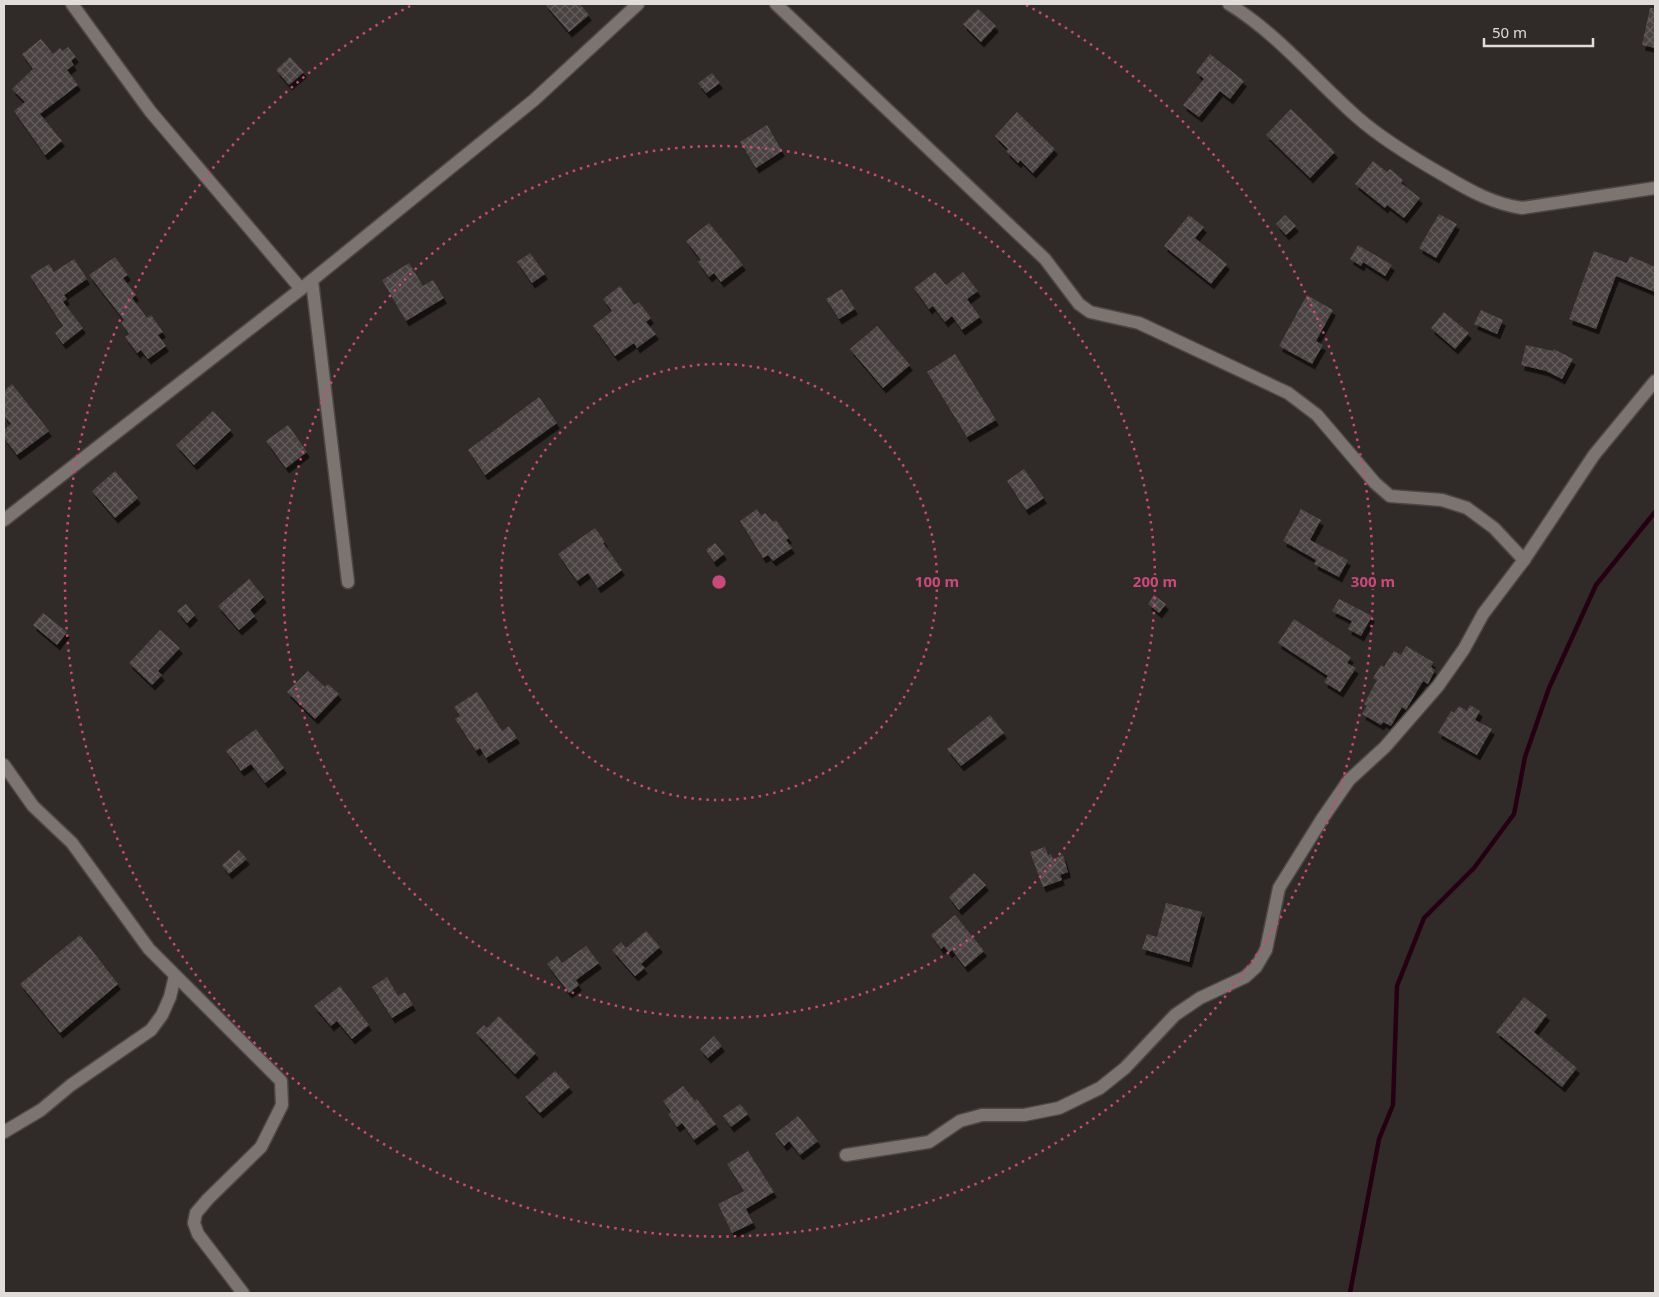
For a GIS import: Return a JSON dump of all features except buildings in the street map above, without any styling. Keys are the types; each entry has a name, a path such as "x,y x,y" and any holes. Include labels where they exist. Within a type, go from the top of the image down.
{"street":[{"path":"72,4 150,111 301,290"},
{"path":"4,520 301,290 534,100 638,4"},
{"path":"776,4 1045,259 1079,304 1090,312 1139,323 1288,393 1317,415 1375,483 1390,496 1442,500 1467,508 1494,528 1524,560"},
{"path":"1229,4 1278,40 1369,127 1415,159 1484,198 1522,208 1653,191"},
{"path":"312,281 348,582"},
{"path":"846,1155 929,1142 960,1121 982,1115 1024,1115 1059,1108 1100,1088 1125,1068 1175,1015 1200,998 1245,977 1256,967 1266,950 1279,888 1322,818 1349,780 1385,747 1438,686 1464,649 1483,614 1524,560 1594,454 1655,380"},
{"path":"4,765 33,806 72,843 144,942 175,976 281,1081 282,1105 261,1147 208,1199 196,1213 194,1223 198,1234 243,1293"},
{"path":"4,1132 41,1110 71,1085 151,1030 162,1015 170,997 175,976"}],"waterway":[{"path":"1350,1293 1379,1139 1393,1105 1397,986 1424,918 1474,868 1514,814 1525,757 1549,688 1596,585 1655,512"}]}
